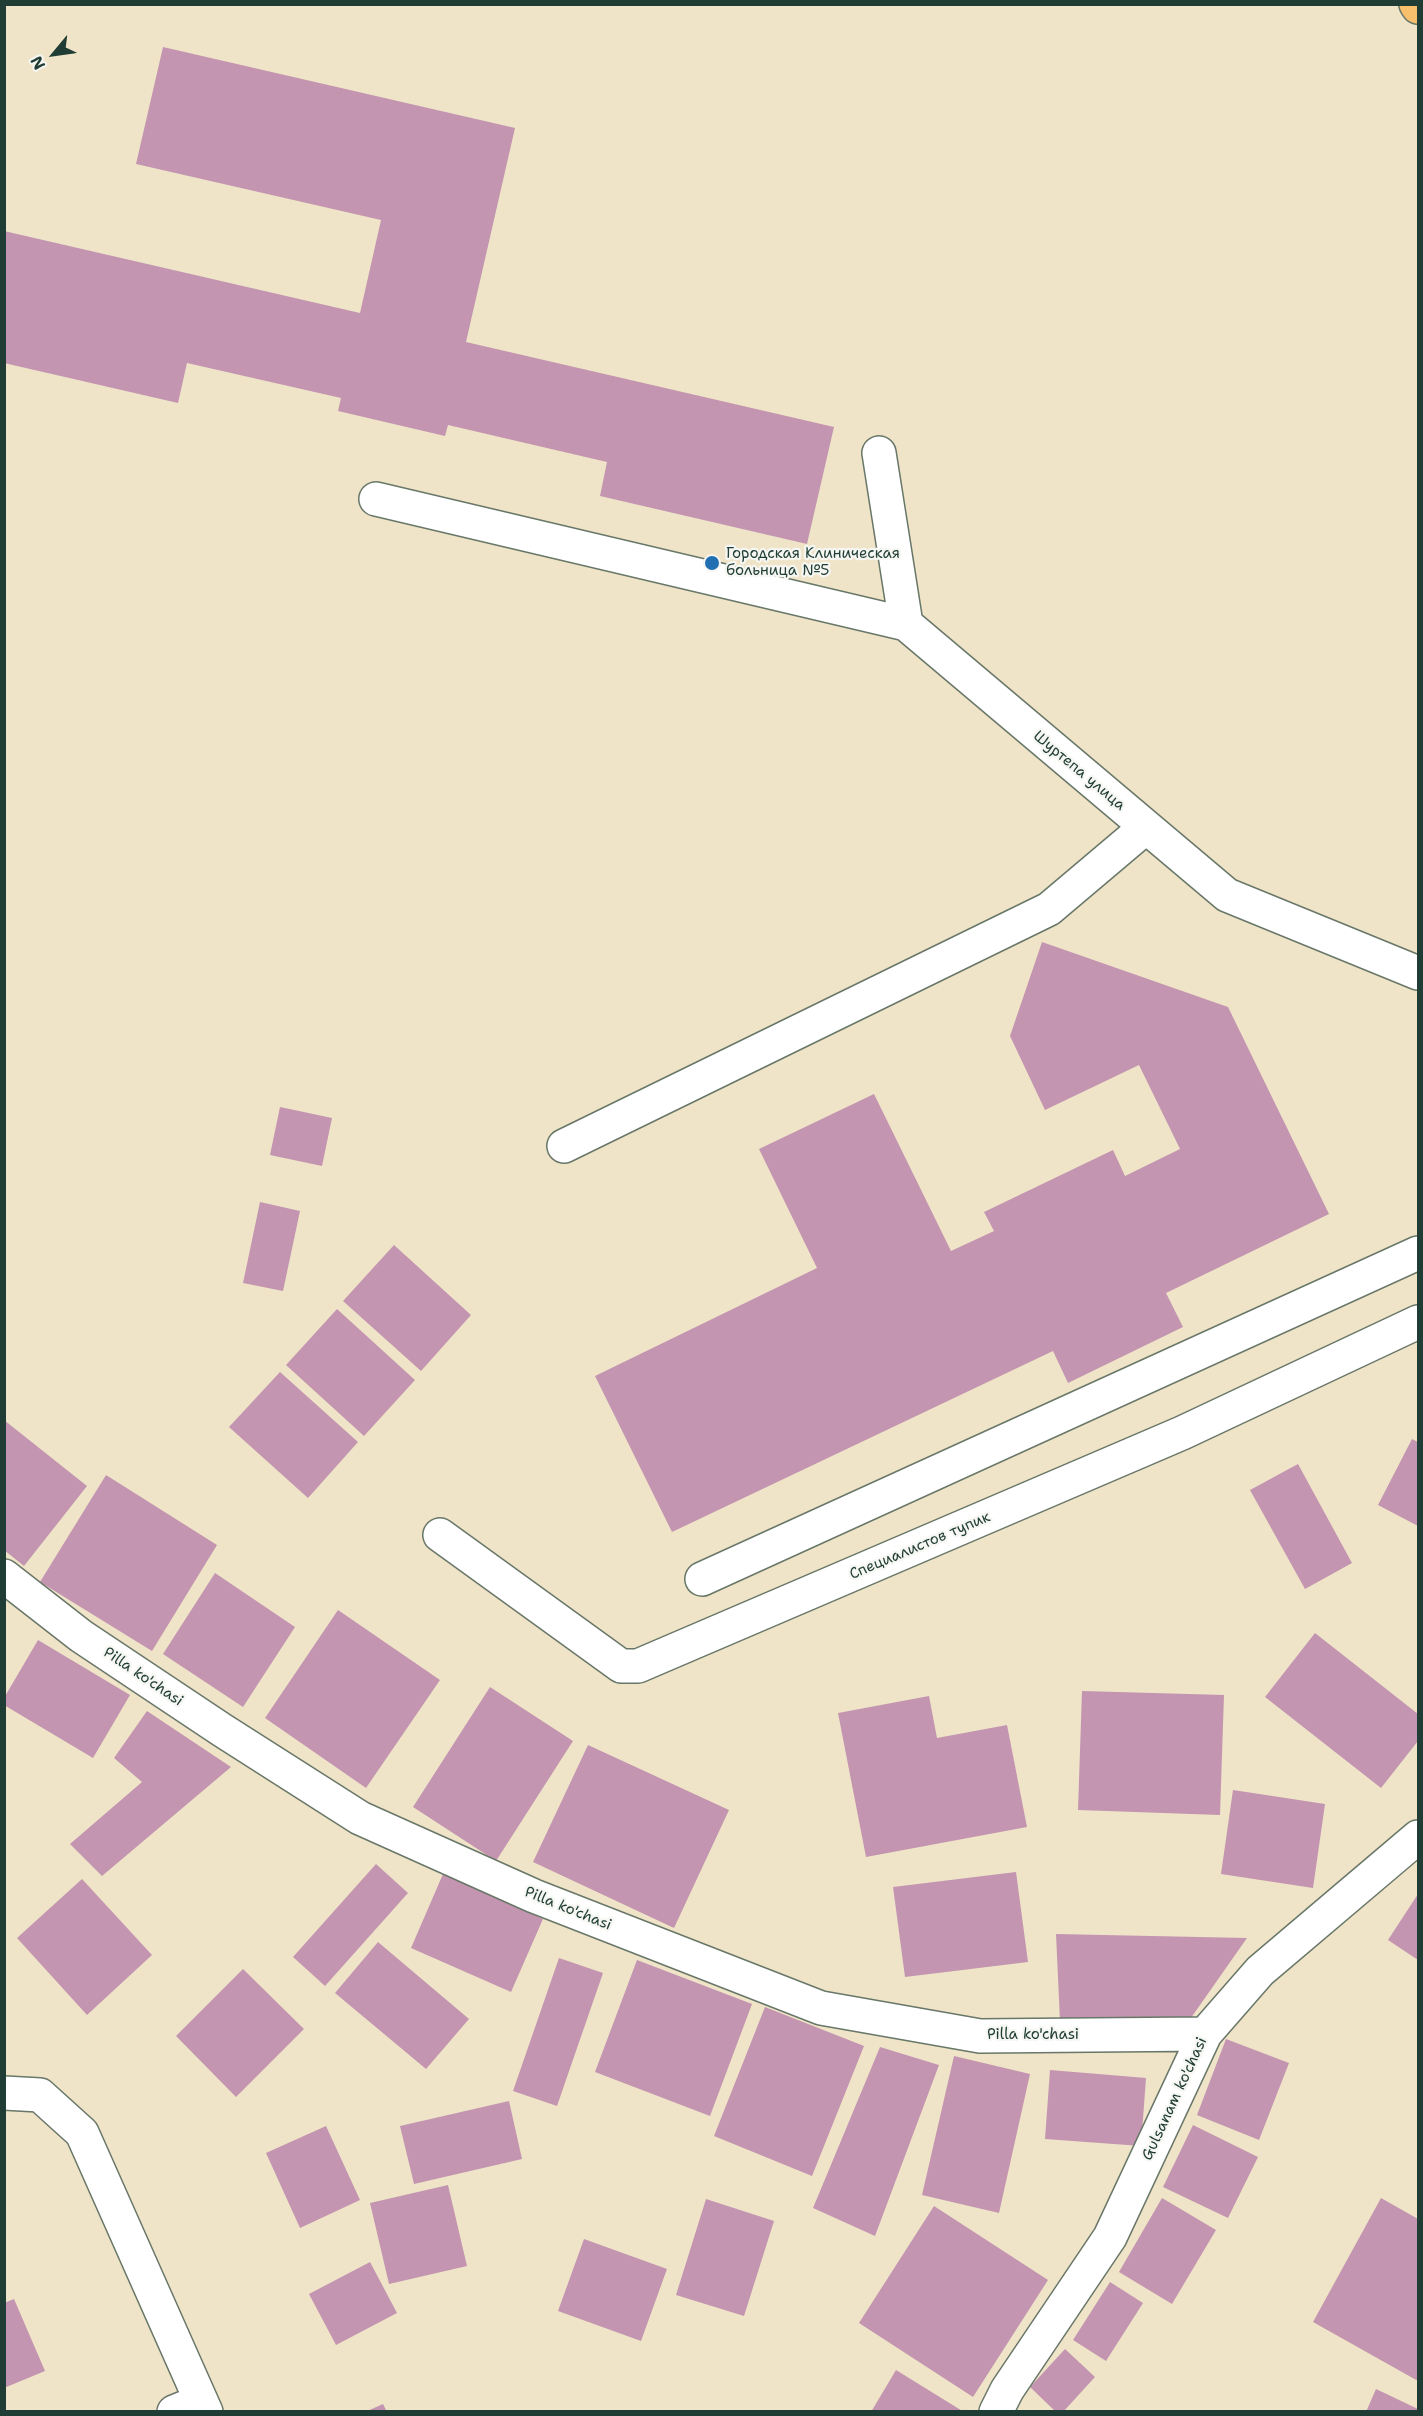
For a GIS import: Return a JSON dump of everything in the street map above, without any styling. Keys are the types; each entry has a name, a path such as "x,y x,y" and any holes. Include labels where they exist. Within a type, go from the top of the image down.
{"street":[{"path":"376,499 906,624 879,453"},
{"name":"Шуртепа улица","path":"906,624 1227,895 1419,973"},
{"path":"564,1146 1049,909 1146,827"},
{"path":"702,1580 1419,1253"},
{"name":"Специалистов тупик","path":"440,1535 621,1666 638,1666 1182,1433 1419,1322"},
{"name":"Pilla ko'chasi","path":"4,1576 81,1636 360,1818 534,1896 821,2008 980,2036 1205,2034"},
{"name":"Gulsanam ko'chasi","path":"1006,2404 1110,2237 1205,2034 1260,1971 1419,1837"},
{"path":"4,2093 40,2095 82,2133 194,2408"}],"building":[{"name":"Городская Клиническая больница №5","path":"163,47 515,128 466,342 834,427 807,544 600,496 607,462 448,425 445,436 338,411 341,398 187,363 178,403 4,363 4,231 360,313 381,220 136,164"},
{"path":"1042,942 1228,1007 1329,1214 1166,1293 1183,1327 1068,1383 1053,1351 672,1532 595,1376 817,1268 759,1149 874,1094 951,1251 994,1231 984,1212 1113,1150 1125,1176 1180,1149 1139,1065 1045,1110 1010,1036"},
{"path":"280,1107 332,1118 322,1166 270,1155"},
{"path":"260,1202 300,1211 283,1291 243,1283"},
{"path":"394,1245 471,1315 421,1371 343,1301"},
{"path":"337,1309 415,1380 364,1436 286,1365"},
{"path":"280,1372 358,1442 308,1498 229,1427"},
{"path":"4,1420 87,1486 24,1566 4,1550"},
{"path":"1412,1439 1418,1442 1418,1526 1378,1505"},
{"path":"1298,1464 1352,1563 1305,1589 1250,1490"},
{"path":"106,1475 217,1545 152,1651 40,1582"},
{"path":"215,1573 295,1627 243,1707 163,1654"},
{"path":"338,1610 440,1680 366,1788 265,1718"},
{"path":"1315,1633 1418,1714 1418,1741 1381,1788 1265,1697"},
{"path":"38,1640 130,1695 93,1758 4,1705 4,1698"},
{"path":"490,1687 573,1741 496,1861 413,1807"},
{"path":"1082,1691 1224,1695 1220,1815 1078,1810"},
{"path":"929,1696 937,1738 1007,1725 1027,1827 866,1857 838,1713"},
{"path":"147,1711 231,1767 102,1876 70,1844 142,1782 114,1758"},
{"path":"588,1745 729,1810 674,1928 533,1862"},
{"path":"1233,1790 1325,1804 1313,1888 1221,1874"},
{"path":"376,1864 408,1893 325,1986 293,1957"},
{"path":"1016,1872 1028,1962 905,1977 893,1887"},
{"path":"443,1874 543,1919 511,1992 411,1948"},
{"path":"82,1879 152,1955 87,2015 17,1938"},
{"path":"1418,1894 1418,1960 1388,1940"},
{"path":"1056,1934 1247,1938 1186,2025 1060,2021"},
{"path":"378,1942 469,2019 426,2069 335,1993"},
{"path":"559,1958 603,1973 557,2106 513,2091"},
{"path":"637,1960 752,2004 710,2116 595,2072"},
{"path":"243,1969 304,2029 236,2097 176,2036"},
{"path":"765,2007 864,2046 812,2176 714,2136"},
{"path":"1226,2039 1289,2063 1259,2140 1197,2115"},
{"path":"880,2047 939,2065 875,2236 813,2208"},
{"path":"954,2056 1030,2074 999,2213 922,2195"},
{"path":"1050,2070 1146,2078 1141,2146 1045,2139"},
{"path":"509,2101 522,2159 414,2184 400,2126"},
{"path":"1193,2125 1258,2157 1228,2218 1163,2187"},
{"path":"326,2126 360,2200 300,2228 266,2153"},
{"path":"448,2185 467,2266 389,2284 370,2203"},
{"path":"1162,2198 1216,2230 1172,2304 1119,2272"},
{"path":"1381,2198 1418,2219 1418,2381 1313,2322"},
{"path":"706,2199 774,2221 744,2316 676,2295"},
{"path":"934,2206 1048,2280 973,2397 859,2323"},
{"path":"584,2239 667,2269 641,2341 558,2311"},
{"path":"370,2262 397,2313 336,2345 309,2294"},
{"path":"1110,2282 1143,2303 1106,2361 1073,2340"},
{"path":"14,2299 45,2371 4,2388 4,2303"},
{"path":"1065,2349 1095,2377 1063,2412 1056,2412 1030,2387"},
{"path":"896,2370 964,2412 871,2412"},
{"path":"1376,2389 1418,2409 1418,2412 1366,2412"},
{"path":"383,2404 387,2412 365,2412"}],"place":[{"name":"Городская Клиническая больница №5","path":"712,563"}]}
